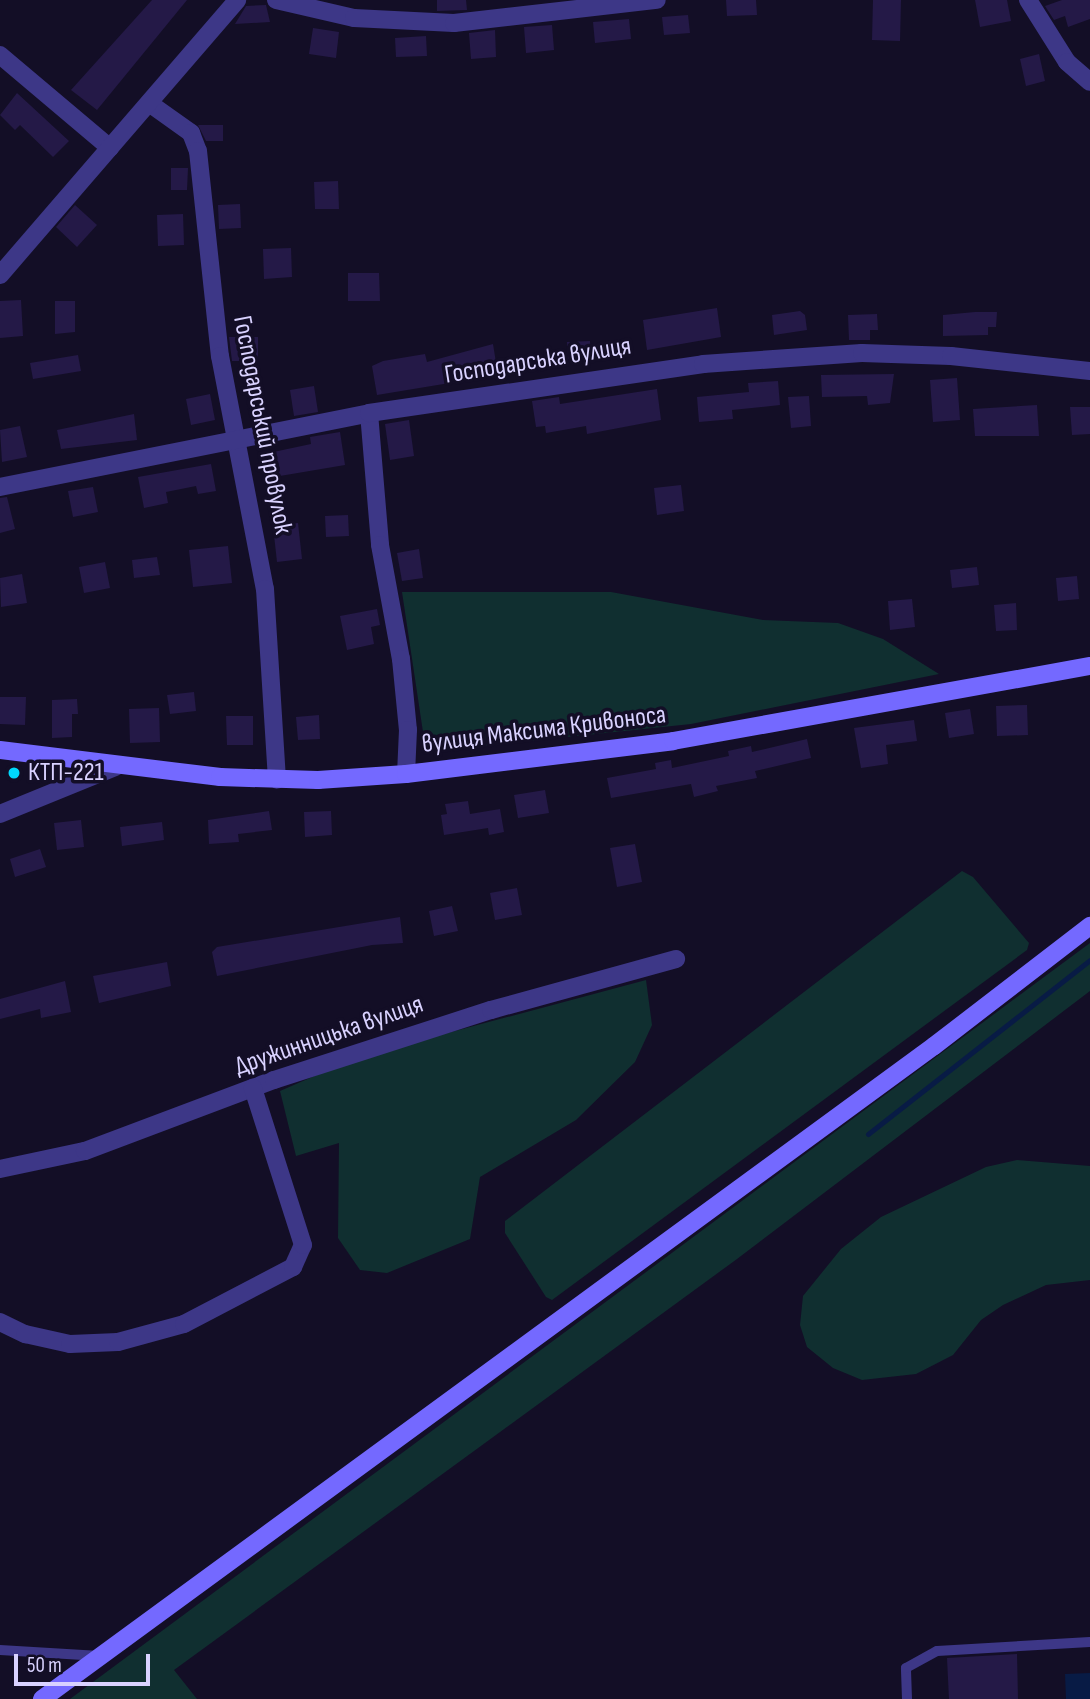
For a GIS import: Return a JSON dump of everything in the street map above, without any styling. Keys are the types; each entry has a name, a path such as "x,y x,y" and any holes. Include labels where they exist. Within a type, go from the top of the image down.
{"main road":[{"name":"вулиця Максима Кривоноса","path":"0,750 115,766 277,780 406,774 673,741 1090,666"},
{"path":"42,1699 934,1046 1090,926"}],"street":[{"path":"0,275 237,0"},
{"path":"276,0 354,19 424,23 571,6 657,0"},
{"path":"1028,0 1067,62 1090,82"},
{"path":"0,55 110,148"},
{"name":"Господарський провулок","path":"149,103 191,133 198,152 208,276 233,438 265,589 277,780"},
{"name":"Господарська вулиця","path":"0,487 233,438 369,413 628,373 782,357 951,356 1090,371"},
{"path":"369,413 380,545 401,659 408,730 406,774"},
{"path":"0,814 115,766"},
{"name":"Дружинницька вулиця","path":"0,1169 85,1151 253,1088 491,1010 676,958"},
{"path":"0,1322 25,1334 70,1343 118,1342 184,1324 293,1267 303,1245 253,1088"}],"lane":[{"path":"907,1699 906,1668 937,1651 1090,1642"},
{"path":"0,1650 20,1648 100,1656"}],"green space":[{"path":"402,592 611,592 763,620 838,623 883,639 939,674 691,724 426,752"},
{"path":"962,871 973,877 1029,943 1027,950 552,1300 546,1297 505,1233 505,1221"},
{"path":"1090,943 1090,991 737,1259 174,1670 197,1699 70,1699"},
{"path":"646,980 652,1025 635,1062 576,1120 480,1177 470,1239 387,1273 360,1270 338,1238 339,1143 296,1156 280,1091 358,1057"},
{"path":"1017,1160 1090,1166 1090,1280 1046,1285 1003,1305 981,1320 953,1355 916,1374 862,1380 833,1368 807,1347 800,1325 803,1296 841,1249 881,1217 986,1167"}],"water":[{"path":"1090,1673 1090,1699 1066,1699 1065,1674"}],"building":[{"path":"152,0 187,0 97,110 71,90"},
{"path":"437,0 466,0 467,10 437,11"},
{"path":"726,0 756,0 757,15 727,16"},
{"path":"873,0 901,0 900,41 872,40"},
{"path":"975,0 1007,0 1011,21 980,27"},
{"path":"1062,0 1090,0 1090,19 1068,27 1065,16 1054,20 1045,6"},
{"path":"266,5 270,22 235,24 246,6"},
{"path":"688,15 690,33 664,35 662,17"},
{"path":"629,19 631,39 595,43 593,22"},
{"path":"552,25 554,50 526,53 524,27"},
{"path":"313,28 339,32 336,58 309,54"},
{"path":"495,30 496,57 471,59 469,33"},
{"path":"426,36 427,56 396,57 395,38"},
{"path":"1039,54 1045,81 1026,86 1020,59"},
{"path":"17,93 69,141 53,157 20,125 15,130 0,115"},
{"path":"198,125 223,125 223,141 206,141"},
{"path":"171,168 188,168 187,190 171,190"},
{"path":"338,181 339,209 315,209 314,182"},
{"path":"240,204 241,228 219,229 218,205"},
{"path":"75,205 97,225 77,247 56,227"},
{"path":"183,214 184,245 158,246 157,215"},
{"path":"291,248 292,277 264,279 263,249"},
{"path":"348,273 379,273 380,301 348,301"},
{"path":"21,300 23,336 0,338 0,301"},
{"path":"55,301 75,301 75,332 55,334"},
{"path":"717,308 721,337 647,350 643,320"},
{"path":"800,311 805,315 807,330 774,335 772,315"},
{"path":"997,312 996,327 988,327 988,335 943,336 943,315"},
{"path":"877,314 878,330 870,330 870,340 849,340 848,315"},
{"path":"229,337 258,337 258,361 232,361"},
{"path":"590,341 591,357 568,359 567,342"},
{"path":"493,344 498,375 377,395 372,366 383,361 425,354 427,362"},
{"path":"78,355 81,371 33,379 30,363"},
{"path":"894,374 890,403 868,405 867,396 822,397 821,375"},
{"path":"957,378 960,420 933,422 930,380"},
{"path":"778,381 780,405 732,410 733,419 699,422 697,397 749,392 748,383"},
{"path":"314,386 318,412 294,416 290,390"},
{"path":"657,389 661,420 587,434 586,426 546,433 545,426 536,427 532,401 559,397 560,404"},
{"path":"210,394 215,420 191,425 186,399"},
{"path":"809,396 811,426 791,428 788,397"},
{"path":"1037,405 1039,436 975,436 973,409"},
{"path":"1070,407 1090,407 1090,434 1072,435"},
{"path":"134,414 137,440 61,449 57,430"},
{"path":"409,420 414,456 390,460 385,424"},
{"path":"20,426 27,457 2,462 0,430"},
{"path":"340,432 345,465 268,478 264,454 311,444 310,437"},
{"path":"211,464 216,491 198,494 196,486 166,492 168,503 144,508 138,477"},
{"path":"681,485 684,511 657,515 654,488"},
{"path":"93,487 98,512 73,517 68,491"},
{"path":"7,497 15,529 0,533 0,498"},
{"path":"348,515 349,536 326,537 325,516"},
{"path":"298,523 302,559 277,562 273,526"},
{"path":"228,546 232,583 193,587 189,550"},
{"path":"419,549 423,578 402,581 397,553"},
{"path":"157,557 160,575 134,578 132,560"},
{"path":"105,562 110,588 84,593 79,567"},
{"path":"977,567 979,585 952,588 950,570"},
{"path":"22,574 27,603 1,607 0,578"},
{"path":"1077,576 1079,599 1058,601 1056,578"},
{"path":"912,599 915,627 890,630 888,601"},
{"path":"1016,603 1017,630 996,631 994,605"},
{"path":"377,609 380,625 371,627 374,644 347,650 340,616"},
{"path":"194,692 196,711 170,714 167,695"},
{"path":"0,697 26,697 25,725 0,724"},
{"path":"77,699 78,714 72,714 72,737 52,738 52,700"},
{"path":"1027,705 1028,735 997,736 996,706"},
{"path":"159,708 160,742 130,743 129,709"},
{"path":"970,709 974,734 949,738 945,713"},
{"path":"319,715 320,739 298,740 296,717"},
{"path":"226,716 253,716 253,745 227,745"},
{"path":"914,720 917,741 886,745 888,764 861,768 854,728"},
{"path":"807,739 811,758 755,771 757,778 716,786 718,791 694,797 691,784 611,798 607,778 656,769 655,763 671,760 672,768 729,756 728,751 751,746 752,752"},
{"path":"545,790 549,813 518,818 514,795"},
{"path":"468,801 470,814 500,809 504,832 489,835 488,828 444,835 441,815 447,814 445,804"},
{"path":"269,811 272,830 238,834 239,842 209,844 208,820"},
{"path":"331,811 332,835 305,837 304,812"},
{"path":"81,820 84,847 57,850 54,823"},
{"path":"162,822 164,840 122,846 120,827"},
{"path":"635,844 642,882 617,887 610,848"},
{"path":"40,849 46,867 15,877 10,859"},
{"path":"517,888 522,915 495,920 490,893"},
{"path":"452,906 458,931 434,936 429,911"},
{"path":"400,917 403,943 372,945 217,976 212,952 217,947"},
{"path":"167,962 171,986 99,1003 93,976"},
{"path":"65,981 71,1012 41,1018 40,1009 0,1019 0,999"},
{"path":"1017,1654 1018,1699 949,1699 947,1658"}],"waterway":[{"path":"868,1134 1090,960"}],"place":[{"name":"КТП-221","path":"14,773"}]}
